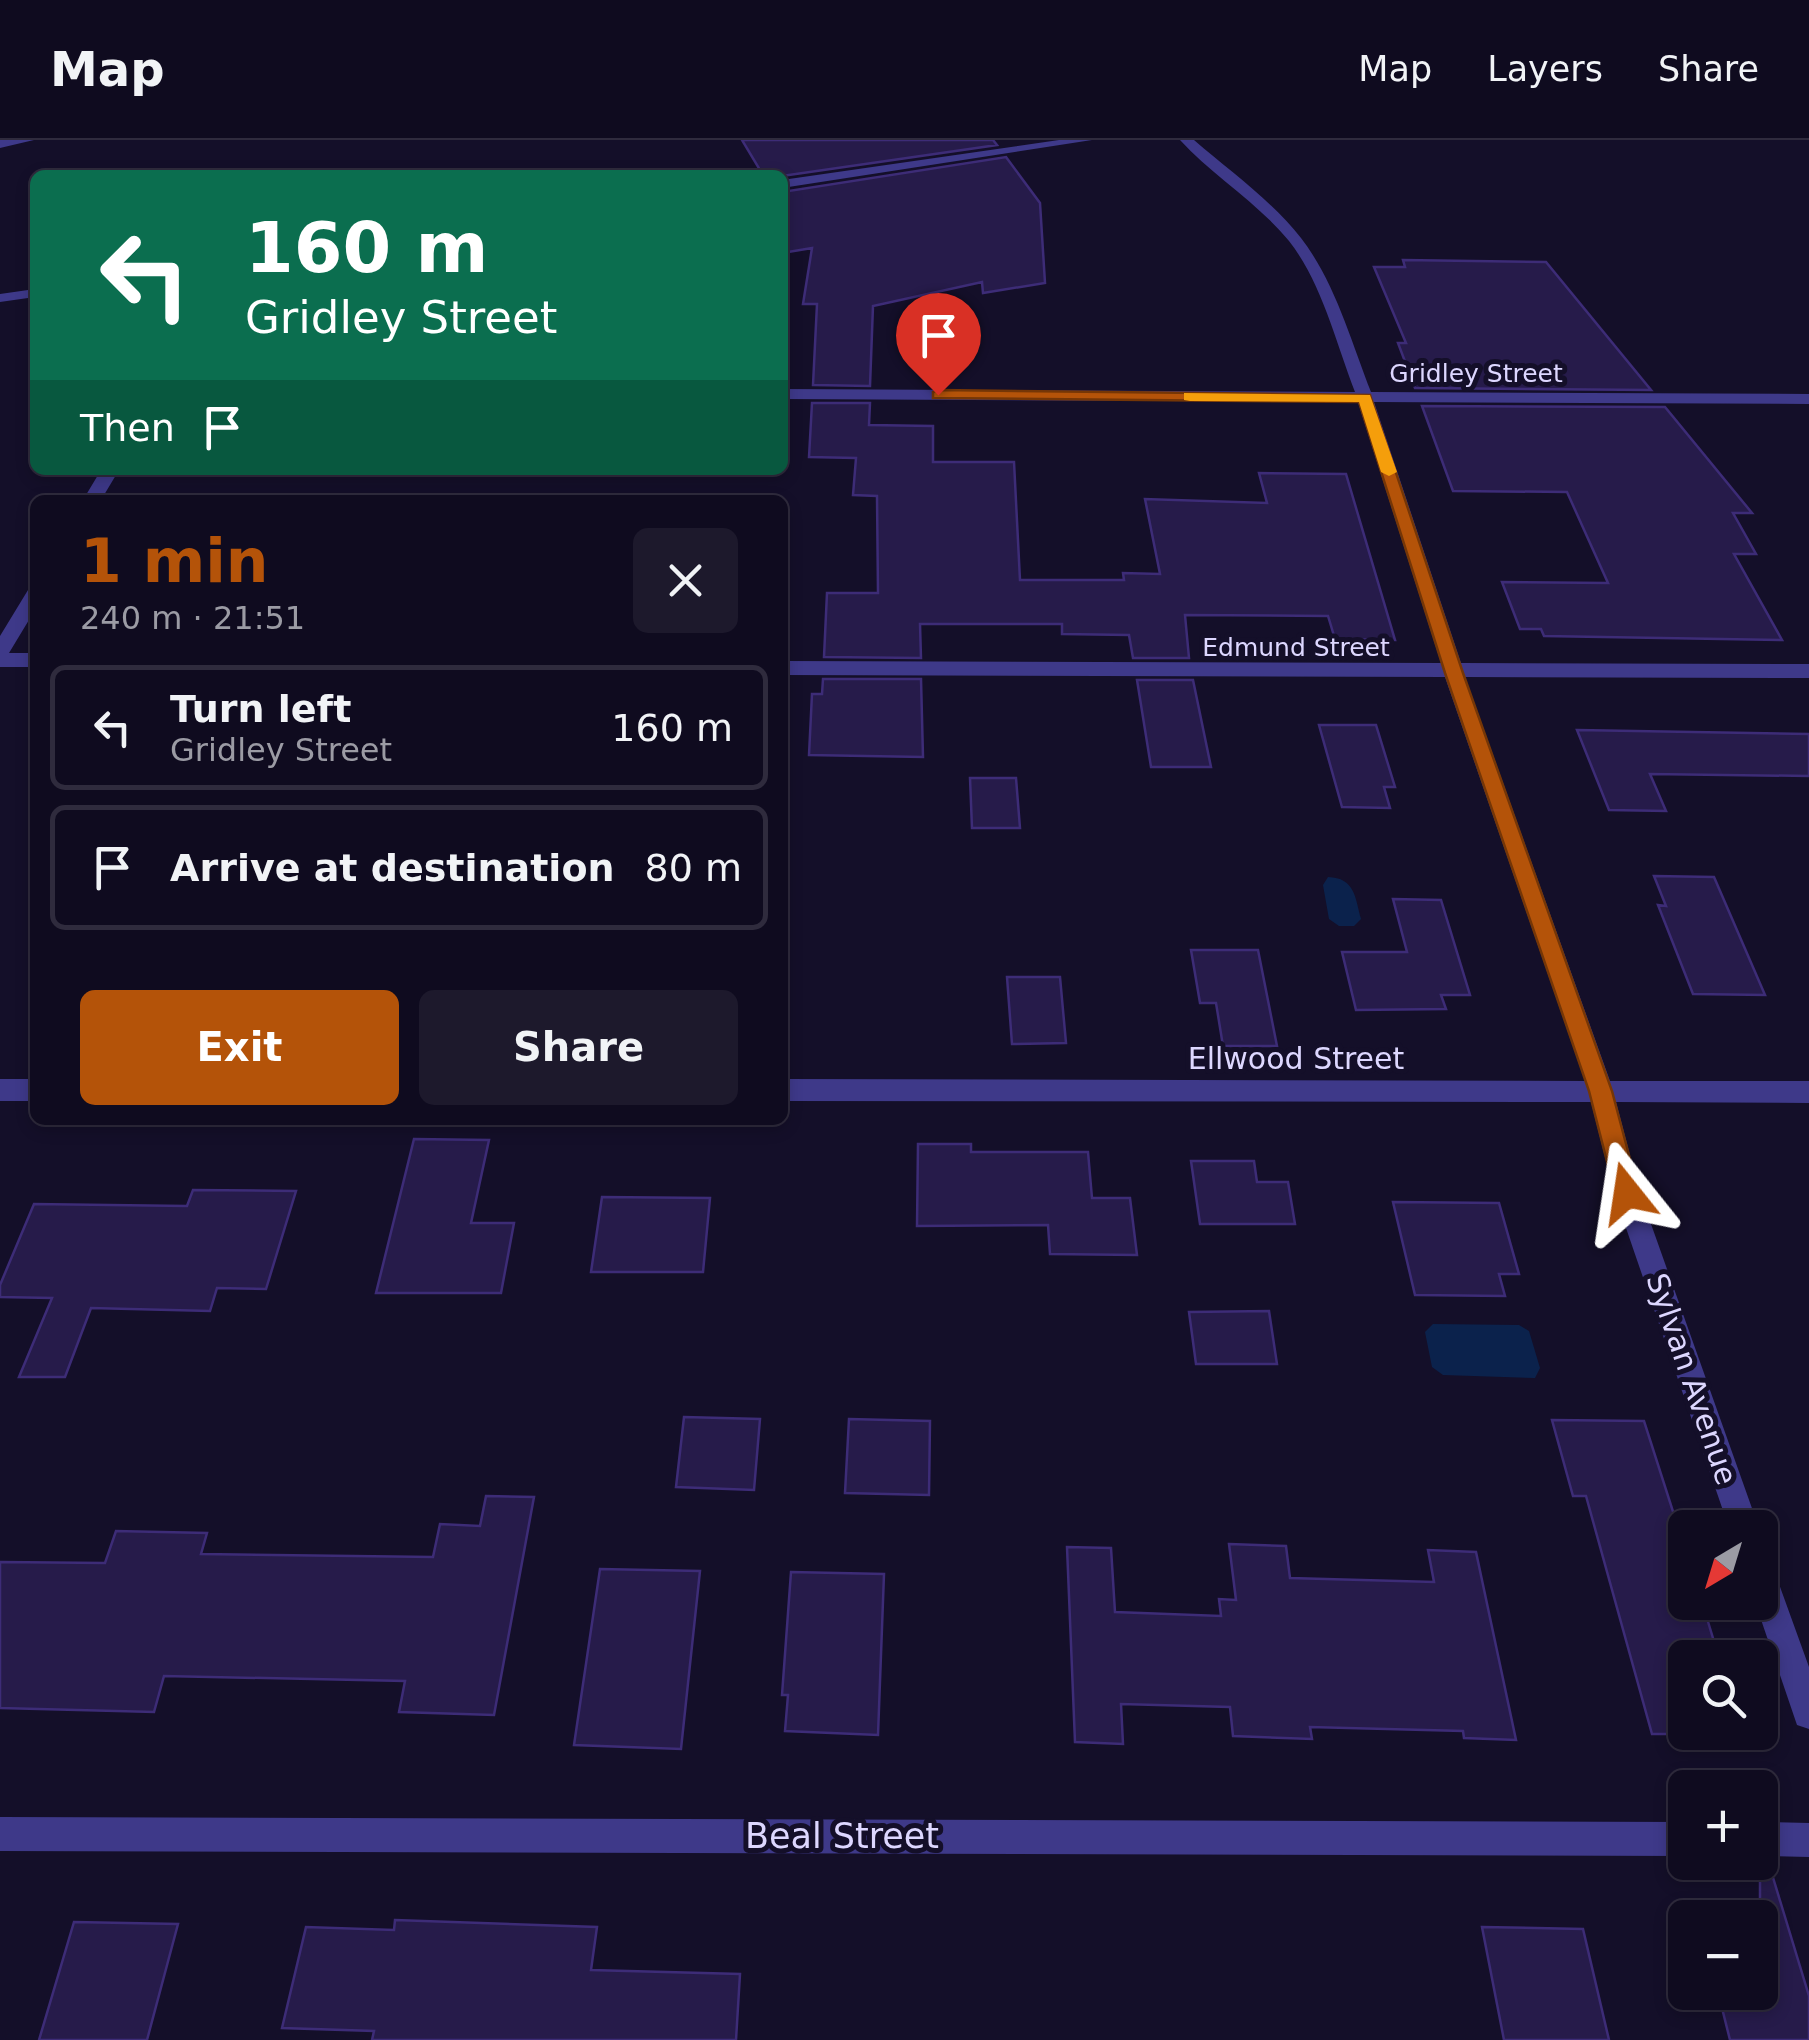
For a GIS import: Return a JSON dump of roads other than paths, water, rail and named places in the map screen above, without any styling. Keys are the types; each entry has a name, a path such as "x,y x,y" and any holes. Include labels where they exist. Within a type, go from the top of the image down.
{"street":[{"path":"0,144 28,140"},
{"path":"788,183 1086,140"},
{"name":"Sylvan Avenue","path":"1186,140 1297,242 1315,270 1365,398 1454,673 1600,1091 1627,1193 1738,1510"},
{"path":"0,298 30,294"},
{"name":"Gridley Street","path":"788,394 1809,398"},
{"path":"0,652 30,602"},
{"path":"0,660 30,660"},
{"name":"Edmund Street","path":"788,668 1454,673 1809,671"},
{"path":"0,1090 30,1090"},
{"name":"Ellwood Street","path":"788,1090 1809,1092"},
{"path":"1776,1620 1809,1713"},
{"name":"Beal Street","path":"0,1834 1668,1839"},
{"path":"1778,1840 1809,1840"}],"water":[{"path":"1328,877 1344,881 1352,890 1361,919 1354,926 1339,926 1329,919 1323,885"},
{"path":"1433,1324 1519,1325 1529,1331 1540,1368 1535,1378 1443,1375 1432,1367 1425,1332"}]}
